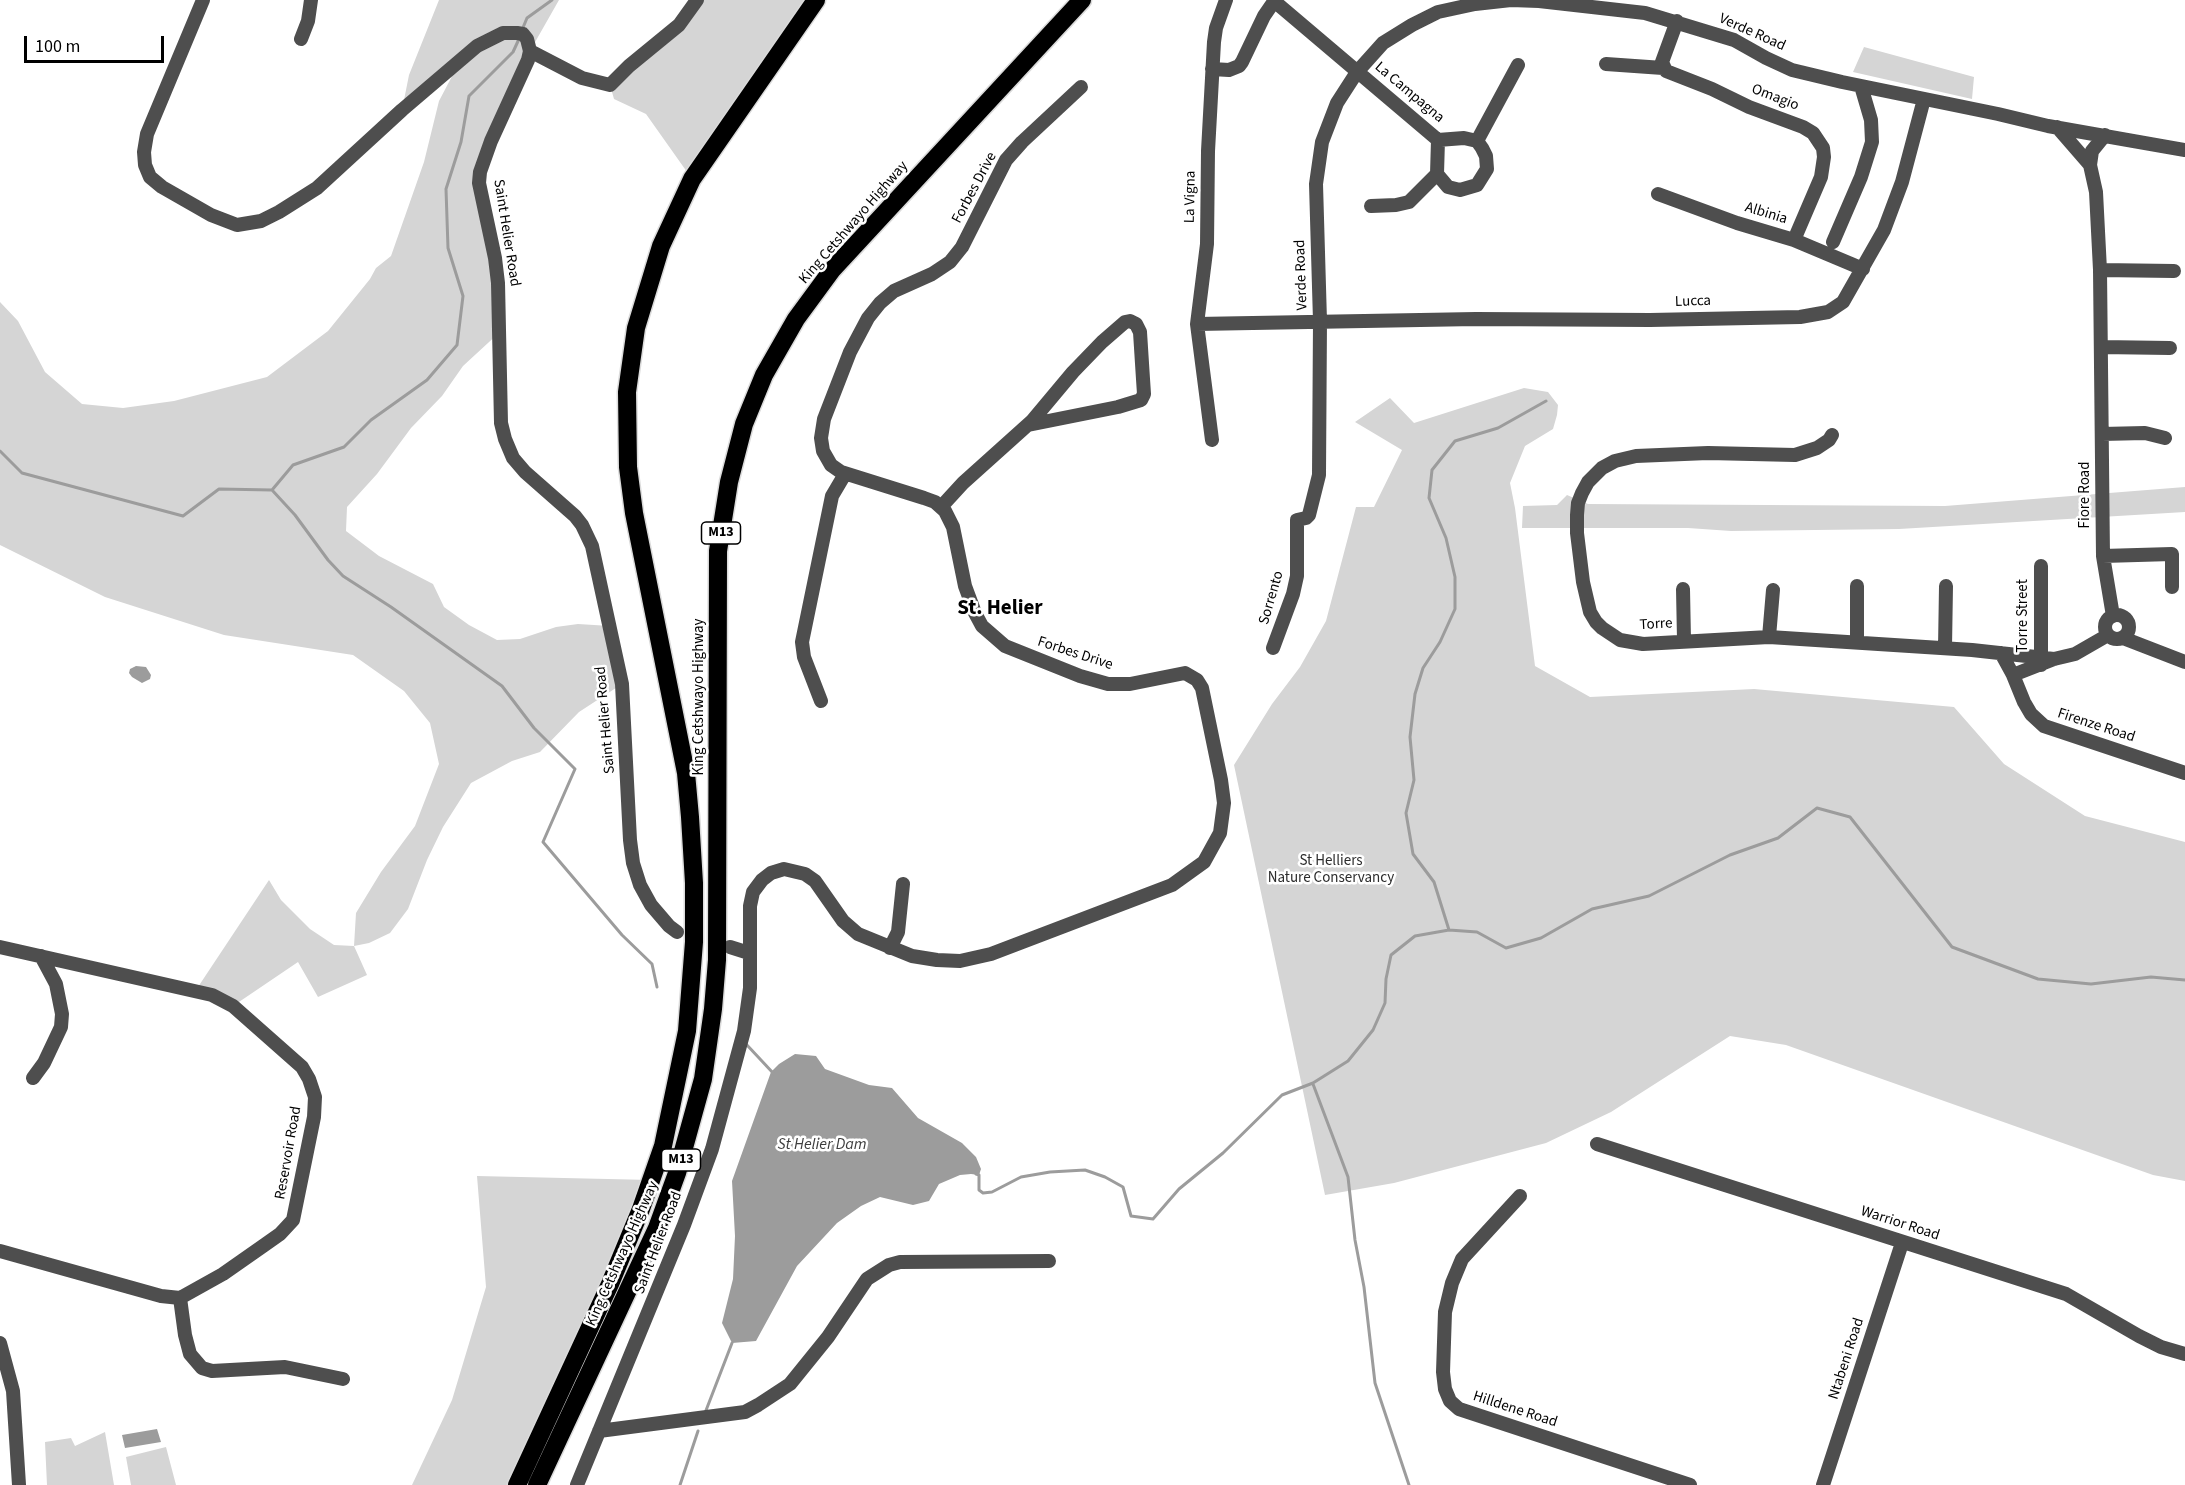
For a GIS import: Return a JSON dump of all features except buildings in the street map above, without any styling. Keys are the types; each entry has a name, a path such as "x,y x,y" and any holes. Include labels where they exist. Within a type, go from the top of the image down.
{"highway":[{"name":"King Cetshwayo Highway","path":"517,1485 610,1284 641,1209 663,1146 687,1031 693,974 694,883 686,773 634,513 627,443 628,378 636,328 661,246 679,203 704,159 816,0"},
{"name":"King Cetshwayo Highway","path":"537,1485 657,1228 677,1173 703,1079 717,960 718,551 725,503 744,424 764,375 796,319 831,267 1082,0"}],"street":[{"path":"203,0 147,134 144,152 145,165 150,177 162,187 211,215 237,225 261,221 303,198 338,170 402,110 477,46 492,37 517,33 528,39 530,51 582,78 610,85 629,66 679,25 697,0"},
{"path":"302,39 311,0"},
{"name":"La Vigna","path":"1212,440 1197,324 1207,244 1212,69 1216,28 1226,0"},
{"path":"1212,69 1229,70 1239,66 1264,16 1275,0"},
{"name":"La Campagna","path":"1275,0 1438,140 1464,138 1477,141"},
{"name":"Verde Road","path":"1297,520 1306,518 1312,509 1319,475 1320,321 1316,184 1322,142 1337,103 1358,72 1383,43 1438,12 1475,4 1511,0 1645,13 1734,40 1792,69 1861,86 2057,127 2185,150"},
{"path":"1606,64 1664,68 1662,62 1677,21"},
{"name":"Saint Helier Road","path":"530,51 491,141 480,172 479,183 495,258 499,294 501,423 513,458 525,472 575,516 592,546 622,684 633,863 640,885 651,905 677,932"},
{"path":"1371,206 1409,202 1437,174 1448,187 1454,189 1467,189 1476,185 1485,174 1487,163 1486,156 1477,141 1518,65"},
{"name":"Omagio","path":"1664,68 1670,74 1803,127 1817,137 1823,148 1824,157 1821,177 1794,240"},
{"path":"1833,242 1861,177 1872,142 1871,120 1861,86"},
{"name":"Forbes Drive","path":"749,953 749,916 753,892 762,879 784,869 805,873 815,881 849,927 858,934 912,956 960,961 979,957 1180,881 1204,862 1215,845 1222,827 1224,803 1221,780 1202,688 1197,680 1185,673 1130,684 1108,684 1080,676 1005,646 982,626 975,613 965,585 953,527 950,518 941,507 924,498 845,474 831,465 823,451 822,427 850,352 875,308 894,291 932,274 950,262 962,247 1006,160 1080,87"},
{"name":"Lucca","path":"1320,321 1650,320 1800,317 1828,312 1838,307 1848,295 1884,230 1902,182 1924,99"},
{"name":"Fiore Road","path":"2057,127 2090,165 2096,192 2100,270 2103,556 2113,616"},
{"path":"2090,165 2092,151 2105,135"},
{"name":"La Campagna","path":"1437,174 1438,140"},
{"name":"Albinia","path":"1658,194 1737,223 1794,240 1863,268"},
{"path":"2100,270 2174,271"},
{"path":"941,507 963,483 1028,425 1102,342 1125,322 1130,321 1136,324 1140,332 1144,394 1141,400 1028,425"},
{"path":"1197,324 1320,321"},
{"path":"2101,347 2170,348"},
{"path":"2102,434 2145,434 2165,438"},
{"name":"Torre","path":"1832,435 1829,440 1817,448 1795,455 1708,453 1636,456 1609,464 1588,483 1578,503 1577,533 1583,582 1592,617 1602,628 1626,642 1643,644 1769,637 1945,648 2045,660"},
{"path":"821,701 804,657 802,642 832,496 845,474"},
{"name":"Sorrento","path":"1273,648 1293,594 1297,576 1297,520"},
{"path":"2103,556 2172,554 2172,587"},
{"name":"Torre Street","path":"2041,566 2045,660"},
{"path":"1857,586 1857,642"},
{"path":"1945,648 1946,586"},
{"path":"1683,589 1684,640"},
{"path":"1769,637 1773,590"},
{"name":"Fiore Road","path":"2108,635 2106,624 2113,616"},
{"name":"Fiore Road","path":"2113,616 2123,617 2129,625 2127,634 2123,638"},
{"path":"2108,635 2117,639 2123,638 2185,662"},
{"name":"Torre","path":"2013,675 2045,660 2082,651 2108,635"},
{"name":"Firenze Road","path":"2001,653 2031,714 2044,726 2185,773"},
{"path":"890,948 898,932 903,884"},
{"path":"730,946 749,953"},
{"name":"Reservoir Road","path":"0,947 212,995 233,1006 302,1067 309,1079 315,1103 293,1220 280,1234 223,1274 180,1298"},
{"name":"Saint Helier Road","path":"577,1485 684,1225 712,1149 744,1031 750,988 749,953"},
{"path":"33,1078 44,1063 61,1027 62,1014 56,984 41,956"},
{"name":"Warrior Road","path":"1597,1144 2066,1294 2139,1336 2161,1347 2185,1354"},
{"name":"Hilldene Road","path":"1520,1196 1462,1259 1452,1283 1445,1312 1443,1372 1445,1389 1450,1401 1459,1409 1690,1485"},
{"name":"Ntabeni Road","path":"1823,1485 1902,1243"},
{"path":"0,1251 161,1296 180,1298 190,1354 202,1368 212,1371 285,1367 344,1379"},
{"path":"599,1431 745,1412 758,1405 790,1384 828,1337 867,1279 889,1265 900,1262 1049,1261"},
{"path":"0,1343 13,1391 18,1485"}],"green space":[{"path":"439,0 559,0 530,51 480,172 501,331 463,366 442,396 411,428 377,474 347,507 346,531 379,556 433,584 444,607 469,625 497,640 520,639 556,627 578,624 610,626 622,684 579,712 540,752 512,761 471,783 443,827 408,909 390,933 369,943 354,946 356,913 381,872 415,826 439,764 430,723 404,691 353,655 224,635 105,597 0,545 0,302 18,321 45,372 82,404 123,408 174,401 267,377 328,331 370,279 376,268 391,256 424,162 439,101 460,61 402,110 409,75"},
{"path":"697,0 816,0 692,179 646,114 614,99 610,85"},
{"path":"1864,47 1974,77 1972,99 1853,72"},
{"name":"St Helliers Nature Conservancy","path":"1524,388 1548,392 1558,405 1553,429 1525,446 1510,483 1535,666 1590,697 1754,689 1954,707 2004,764 2085,816 2185,842 2185,1181 2153,1175 1786,1045 1730,1036 1611,1112 1546,1143 1394,1183 1325,1195 1234,765 1272,704 1300,667 1326,621 1356,507 1374,507 1402,450 1355,422 1390,398 1414,423"},
{"path":"2185,487 2185,512 1899,529 1731,531 1688,528 1522,528 1523,506 1557,505 1567,495 1588,504 1945,506"},
{"path":"269,880 281,900 310,929 334,945 354,946 367,975 318,997 298,962 233,1006 196,990"},
{"path":"477,1176 651,1180 517,1485 412,1485 452,1400 486,1287"},
{"path":"105,1432 114,1485 47,1485 45,1442 71,1438 75,1446"},
{"path":"166,1447 176,1485 131,1485 126,1457"}],"water":[{"path":"136,666 146,667 151,675 150,679 142,683 132,677 129,673 130,669"},
{"name":"St Helier Dam","path":"795,1054 816,1056 825,1069 869,1085 892,1088 918,1118 962,1143 976,1157 981,1169 979,1175 960,1175 939,1184 929,1201 913,1205 880,1197 861,1206 837,1223 797,1266 756,1341 732,1343 722,1323 733,1279 735,1236 732,1181 771,1072"},
{"path":"157,1429 161,1442 125,1448 122,1435"}],"waterway":[{"path":"522,30 527,18 552,0"},
{"path":"272,490 293,465 344,447 371,420 427,380 457,345 463,296 448,248 446,189 461,142 469,96 513,52 519,39"},
{"path":"1449,930 1434,882 1413,854 1406,813 1414,780 1410,737 1415,694 1423,668 1440,642 1455,609 1455,577 1446,538 1429,498 1432,470 1455,441 1498,428 1546,401"},
{"path":"0,451 22,473 183,516 219,489 272,490 295,515 328,560 343,576 391,607 502,686 534,728 575,769 543,842 622,935 652,964 657,987"},
{"path":"976,1174 979,1175 979,1190 983,1193 992,1192 1021,1177 1050,1172 1085,1170 1123,1187 1131,1216 1153,1219 1179,1189 1223,1153 1282,1095 1313,1083 1348,1061 1373,1030 1385,1003 1386,979 1391,955 1415,936 1449,930 1477,932 1506,948 1541,938 1592,909 1649,896 1730,855 1778,838 1817,808 1850,817 1952,947 2038,979 2091,984 2151,977 2185,980"},
{"path":"746,1044 774,1074"},
{"path":"1313,1084 1348,1177 1375,1383 1409,1485"},
{"path":"705,1413 732,1343"},
{"path":"680,1485 698,1431"}],"district":[{"name":"St. Helier","path":"1000,609"}]}
